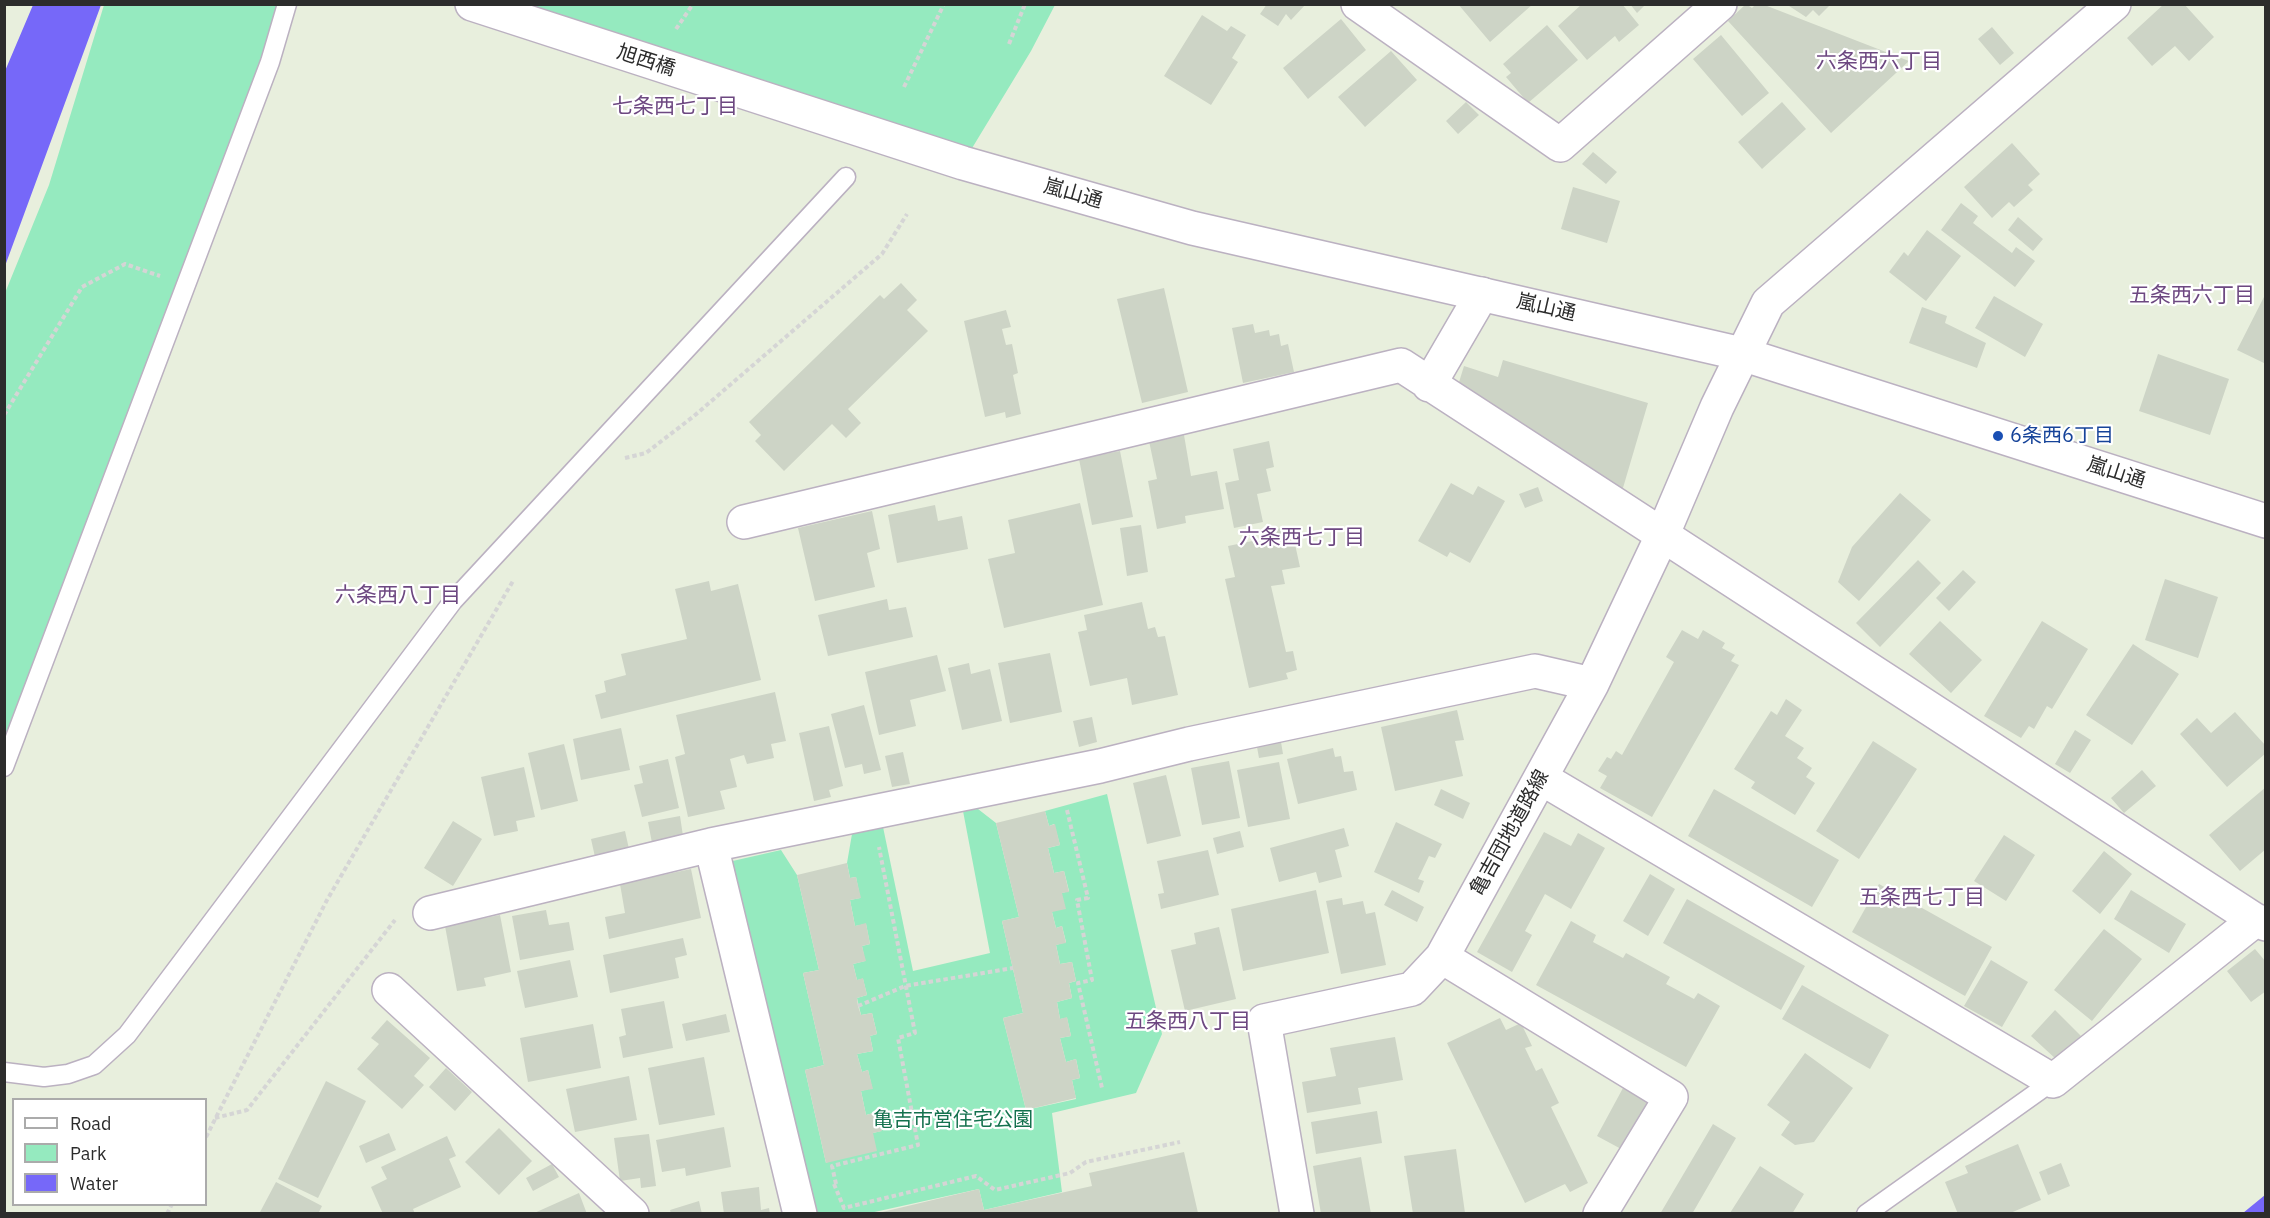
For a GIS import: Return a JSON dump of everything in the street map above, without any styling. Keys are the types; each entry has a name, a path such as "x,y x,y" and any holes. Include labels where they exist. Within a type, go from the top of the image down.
{"street":[{"name":"旭西橋","path":"472,4 820,117"},
{"path":"1358,4 1560,145 1720,4"},
{"name":"亀吉団地道路線","path":"1297,1214 1264,1021 1412,989 1442,957 1592,684 1662,536 1742,354 1768,303 2114,4"},
{"name":"嵐山通","path":"820,117 963,163 1192,228 1742,354 2265,521"},
{"path":"1430,385 1482,294"},
{"path":"744,522 1401,365 2260,922 2053,1081 1541,778"},
{"path":"430,913 711,845 1058,774 1535,670 1592,684"},
{"path":"711,845 798,1204"},
{"path":"1442,957 1671,1097 1600,1214"},
{"path":"389,990 632,1214"}],"lane":[{"path":"4,767 270,62 287,4"},
{"path":"4,1072 44,1077 68,1074 94,1065 127,1035 453,601 578,469 846,177"},
{"path":"1866,1214 2053,1081"}],"path":[{"path":"676,29 693,4"},
{"path":"904,87 944,4"},
{"path":"1009,45 1025,4"},
{"path":"578,469 646,453 685,424 882,254 907,214"},
{"path":"4,416 82,286 124,264 186,286"},
{"path":"207,1135 327,900 518,572"},
{"path":"1058,774 1088,897 1077,900 1092,980 1078,983 1102,1088"},
{"path":"873,811 915,1033 898,1038 918,1145 832,1166 844,1208 976,1176 995,1190 1070,1173 1086,1162 1180,1142"},
{"path":"215,1118 248,1110 397,918 430,913"},
{"path":"858,1006 905,986 1013,968"},
{"path":"798,1204 836,1184"}],"green space":[{"path":"104,5 287,5 5,768 5,293 49,185"},
{"path":"472,5 1055,5 1031,51 963,163"},
{"name":"亀吉市営住宅公園","path":"1107,794 1162,1034 1136,1093 1052,1113 1062,1192 984,1210 979,1189 870,1213 800,1213 715,865 781,850 797,875 819,970 803,973 824,1065 805,1070 826,1163 873,1133 881,1131 877,1112 866,1115 861,1091 872,1088 868,1070 862,1072 857,1054 873,1051 870,1036 877,1034 872,1013 861,1015 857,998 867,995 863,979 857,980 853,964 865,961 862,946 870,944 866,924 855,926 850,900 860,898 856,877 850,878 847,863 852,834 883,827 913,971 990,953 963,811 978,809 996,823 1019,917 1002,921 1023,1013 1003,1018 1026,1110 1076,1099 1072,1080 1080,1078 1076,1059 1066,1062 1060,1038 1071,1036 1067,1018 1060,1019 1057,1002 1072,998 1069,983 1076,981 1072,962 1060,964 1056,945 1066,942 1062,926 1056,928 1052,912 1062,893 1069,891 1064,871 1054,873 1048,848 1060,845 1054,824 1049,826 1045,811"}],"water":[{"path":"33,5 101,5 5,266 5,71"},
{"path":"2265,1195 2265,1213 2243,1213"}],"building":[{"path":"1267,4 1306,4 1291,20 1286,14 1278,26 1260,14"},
{"path":"1458,4 1533,4 1490,42"},
{"path":"1582,4 1622,4 1639,25 1619,42 1615,36 1587,60 1558,26"},
{"path":"1630,4 1646,4 1637,13"},
{"path":"1746,4 1752,8 1756,4 1762,4 1909,61 1831,133 1728,21"},
{"path":"1786,4 1831,4 1819,16 1813,10 1806,17"},
{"path":"2164,4 2184,4 2214,37 2189,61 2175,46 2152,66 2127,38"},
{"path":"1202,15 1227,31 1231,26 1246,35 1232,58 1238,62 1211,105 1164,76"},
{"path":"1341,19 1366,50 1308,99 1283,68"},
{"path":"1547,25 1578,60 1528,103 1506,77 1511,73 1503,64"},
{"path":"1992,27 2014,53 2000,65 1978,39"},
{"path":"1721,35 1769,93 1742,116 1693,59"},
{"path":"1391,51 1417,80 1365,127 1338,97"},
{"path":"1466,102 1479,115 1458,134 1446,121"},
{"path":"1782,102 1806,129 1762,169 1738,142"},
{"path":"2012,143 2040,174 2028,185 2033,190 2014,207 2009,202 1992,218 1964,187"},
{"path":"1593,152 1617,172 1606,184 1582,164"},
{"path":"1573,187 1620,201 1607,243 1561,229"},
{"path":"1961,203 1978,216 1973,223 2012,253 2016,247 2035,261 2015,287 1941,230"},
{"path":"2018,217 2043,239 2033,251 2008,230"},
{"path":"1927,230 1961,256 1926,301 1889,272 1904,252 1908,256"},
{"path":"901,283 917,300 907,310 928,331 848,409 861,423 846,438 832,424 784,471 755,441 761,435 749,422 880,295 884,299"},
{"path":"1164,288 1188,392 1142,403 1117,299"},
{"path":"2266,293 2266,364 2237,350"},
{"path":"1994,296 2043,324 2025,357 1975,328"},
{"path":"1922,307 1947,316 1945,323 1986,343 1977,368 1909,343"},
{"path":"1006,310 1011,327 1002,329 1006,345 1012,344 1018,373 1013,375 1021,414 1006,418 1005,412 985,417 964,321"},
{"path":"1253,324 1255,333 1269,330 1270,336 1279,334 1281,346 1288,344 1294,372 1243,383 1232,328"},
{"path":"2158,354 2229,379 2210,435 2139,411"},
{"path":"1503,360 1648,403 1620,498 1456,392 1464,366 1498,377"},
{"path":"1184,435 1191,476 1217,471 1224,509 1185,516 1186,523 1157,529 1148,481 1157,479 1149,441"},
{"path":"1269,441 1274,467 1266,469 1271,491 1257,494 1263,522 1234,528 1225,483 1239,480 1233,449"},
{"path":"1120,451 1133,517 1092,525 1079,459"},
{"path":"1451,483 1473,495 1478,486 1505,501 1470,563 1450,552 1447,557 1418,541"},
{"path":"1538,487 1543,501 1525,508 1519,494"},
{"path":"1900,493 1931,520 1859,601 1838,582 1852,547"},
{"path":"1080,503 1103,605 1004,628 988,559 1015,553 1008,520"},
{"path":"935,505 938,521 962,516 968,549 897,563 888,515"},
{"path":"872,511 880,549 867,553 875,587 815,601 798,528"},
{"path":"1141,525 1148,572 1127,576 1120,528"},
{"path":"1291,526 1300,567 1282,570 1285,584 1271,586 1286,652 1293,651 1297,670 1286,673 1288,679 1249,688 1225,579 1235,577 1228,546 1262,539 1260,532"},
{"path":"1918,560 1941,583 1880,647 1856,623"},
{"path":"1963,570 1976,582 1949,611 1936,598"},
{"path":"2165,579 2218,597 2198,658 2145,640"},
{"path":"709,581 711,591 738,584 761,680 601,719 595,695 606,692 604,681 626,675 621,654 687,639 675,589"},
{"path":"887,599 889,610 906,607 913,637 828,656 818,615"},
{"path":"1142,602 1148,629 1155,627 1158,637 1165,636 1178,695 1132,705 1127,678 1090,686 1078,632 1087,630 1084,615"},
{"path":"1940,621 1982,660 1951,693 1909,654"},
{"path":"2042,621 2088,649 2052,709 2047,706 2034,729 2029,726 2021,738 1984,716"},
{"path":"1682,630 1698,639 1703,630 1725,643 1722,648 1735,655 1731,661 1739,665 1652,817 1600,788 1607,776 1598,771 1607,757 1611,759 1616,751 1622,755 1674,662 1666,657"},
{"path":"2133,644 2179,674 2132,745 2086,715"},
{"path":"1050,653 1062,712 1010,723 998,663"},
{"path":"937,655 946,691 910,700 916,726 879,735 865,672"},
{"path":"969,663 971,674 990,669 1002,721 962,730 948,668"},
{"path":"775,692 786,741 771,744 774,758 747,764 744,755 730,759 737,787 720,791 725,809 688,817 675,757 685,754 676,715"},
{"path":"1786,699 1802,710 1785,736 1804,748 1797,758 1812,768 1806,777 1815,783 1795,815 1751,788 1755,782 1734,769 1771,711 1777,715"},
{"path":"864,705 881,770 864,774 862,764 845,768 831,714"},
{"path":"1457,710 1464,740 1455,741 1463,776 1395,791 1381,727"},
{"path":"2235,712 2266,746 2266,753 2227,787 2180,734 2197,718 2211,733"},
{"path":"1092,717 1097,742 1079,747 1073,721"},
{"path":"829,726 843,786 829,790 831,797 814,801 799,733"},
{"path":"621,728 630,770 581,780 573,739"},
{"path":"2075,730 2091,740 2070,773 2055,764"},
{"path":"1873,741 1917,769 1859,859 1816,831"},
{"path":"1281,742 1283,754 1259,758 1257,747"},
{"path":"564,744 578,801 541,810 528,753"},
{"path":"1333,748 1335,757 1341,756 1344,772 1353,771 1357,790 1298,804 1287,759"},
{"path":"903,752 910,784 892,787 885,756"},
{"path":"668,759 679,808 642,817 634,785 643,783 639,766"},
{"path":"1229,761 1240,818 1202,825 1191,768"},
{"path":"1279,762 1290,819 1248,827 1237,770"},
{"path":"524,767 535,817 516,821 518,831 494,836 481,777"},
{"path":"2142,770 2156,786 2124,813 2111,798"},
{"path":"1166,775 1181,836 1147,844 1133,783"},
{"path":"2266,787 2266,849 2240,871 2209,835"},
{"path":"1441,789 1470,803 1463,819 1434,805"},
{"path":"1714,789 1839,860 1812,907 1688,836"},
{"path":"1045,811 1049,826 1055,824 1060,845 1048,848 1054,873 1064,871 1069,892 1062,893 1066,909 1052,912 1056,928 1062,926 1066,943 1056,945 1060,964 1072,962 1076,981 1069,983 1072,998 1057,1002 1060,1019 1067,1017 1071,1036 1060,1038 1066,1062 1076,1059 1080,1078 1072,1080 1076,1098 1026,1110 1003,1018 1023,1013 1002,921 1019,917 996,823"},
{"path":"680,816 683,836 652,843 648,822"},
{"path":"453,821 482,839 453,886 424,868"},
{"path":"1396,822 1442,844 1435,858 1429,856 1418,879 1424,881 1419,893 1374,872"},
{"path":"1344,828 1349,846 1335,850 1342,877 1319,883 1316,872 1279,882 1270,848"},
{"path":"625,831 629,849 595,857 591,839"},
{"path":"1240,831 1244,847 1217,854 1213,838"},
{"path":"1544,832 1571,846 1578,833 1605,848 1571,909 1545,894 1525,931 1532,935 1512,972 1477,952"},
{"path":"2004,835 2035,855 2006,901 1974,881"},
{"path":"1208,850 1219,895 1161,909 1158,894 1164,893 1157,861"},
{"path":"2104,851 2132,874 2100,914 2072,891"},
{"path":"847,863 850,878 856,877 861,898 850,900 855,926 866,923 870,944 862,946 866,961 853,964 857,980 863,978 867,995 857,998 858,1006 861,1015 872,1013 877,1034 870,1036 873,1051 857,1054 862,1072 868,1070 873,1089 861,1091 866,1115 877,1112 882,1131 873,1133 877,1151 826,1163 805,1070 824,1065 803,973 819,970 797,875"},
{"path":"691,869 701,918 609,939 605,917 625,913 620,884"},
{"path":"1650,874 1675,889 1648,936 1623,921"},
{"path":"1879,884 1992,947 1965,996 1852,932"},
{"path":"1316,890 1329,953 1243,971 1231,909"},
{"path":"1392,890 1424,907 1417,922 1384,905"},
{"path":"2131,890 2186,924 2169,953 2114,919"},
{"path":"1342,898 1343,905 1363,901 1366,914 1375,912 1386,965 1341,974 1326,901"},
{"path":"1687,899 1805,966 1781,1010 1663,943"},
{"path":"546,910 549,925 569,922 574,950 520,960 512,916"},
{"path":"500,915 511,972 484,978 486,986 457,991 445,926"},
{"path":"1571,921 1596,935 1593,942 1623,958 1626,953 1670,977 1666,984 1694,999 1698,993 1720,1006 1686,1067 1536,985"},
{"path":"1219,927 1236,999 1185,1011 1171,950 1196,944 1194,933"},
{"path":"2104,929 2142,959 2092,1021 2054,990"},
{"path":"683,938 687,955 675,958 679,978 610,993 603,955"},
{"path":"2255,949 2266,962 2266,991 2251,1002 2227,971"},
{"path":"570,960 578,997 525,1008 517,971"},
{"path":"1991,960 2028,982 2002,1027 1964,1006"},
{"path":"1802,985 1889,1035 1870,1069 1782,1019"},
{"path":"664,1001 673,1048 623,1058 619,1037 626,1035 621,1009"},
{"path":"2055,1010 2081,1036 2058,1061 2031,1036"},
{"path":"726,1014 730,1032 686,1041 682,1024"},
{"path":"1500,1018 1506,1030 1521,1023 1532,1046 1525,1048 1536,1071 1542,1068 1559,1103 1551,1107 1588,1183 1570,1192 1565,1184 1525,1203 1447,1043"},
{"path":"387,1020 430,1058 414,1076 424,1085 402,1109 357,1069 379,1044 371,1038"},
{"path":"593,1024 601,1068 528,1082 520,1038"},
{"path":"1395,1037 1403,1080 1358,1088 1361,1104 1307,1113 1302,1082 1336,1076 1330,1048"},
{"path":"1805,1053 1853,1088 1814,1142 1795,1145 1781,1135 1790,1122 1767,1105"},
{"path":"704,1057 715,1115 659,1125 648,1068"},
{"path":"446,1068 472,1092 455,1111 429,1087"},
{"path":"629,1076 637,1120 575,1132 566,1089"},
{"path":"326,1081 366,1101 318,1198 278,1179"},
{"path":"1623,1088 1649,1103 1623,1150 1597,1136"},
{"path":"1377,1111 1382,1143 1316,1154 1311,1122"},
{"path":"1713,1124 1736,1138 1692,1214 1660,1214"},
{"path":"724,1127 731,1167 686,1176 685,1168 662,1172 656,1140"},
{"path":"499,1128 532,1161 499,1195 465,1162"},
{"path":"389,1133 396,1150 366,1163 359,1146"},
{"path":"649,1134 656,1186 641,1188 640,1178 620,1181 614,1138"},
{"path":"447,1136 456,1156 449,1159 461,1187 413,1209 415,1214 383,1214 371,1187 387,1179 381,1167"},
{"path":"2018,1144 2041,1200 2008,1214 1958,1214 1945,1182 1968,1173 1965,1166"},
{"path":"1456,1149 1465,1213 1413,1214 1404,1156"},
{"path":"1184,1152 1198,1213 1194,1214 874,1214 979,1189 984,1210 1092,1186 1089,1173"},
{"path":"1361,1157 1371,1214 1321,1214 1313,1166"},
{"path":"2061,1163 2070,1186 2048,1195 2039,1172"},
{"path":"552,1164 559,1177 533,1191 526,1178"},
{"path":"1760,1166 1804,1194 1792,1214 1730,1213"},
{"path":"276,1182 322,1206 318,1214 259,1214"},
{"path":"759,1187 761,1210 769,1208 770,1214 724,1214 721,1192"},
{"path":"579,1193 587,1214 532,1214"},
{"path":"699,1201 702,1214 671,1214 670,1210"}],"place":[{"name":"6条西6丁目","path":"1998,436"}],"district":[{"name":"六条西六丁目","path":"1879,62"},
{"name":"七条西七丁目","path":"675,107"},
{"name":"五条西六丁目","path":"2192,296"},
{"name":"六条西七丁目","path":"1302,538"},
{"name":"六条西八丁目","path":"398,596"},
{"name":"五条西七丁目","path":"1922,898"},
{"name":"五条西八丁目","path":"1188,1022"}]}
